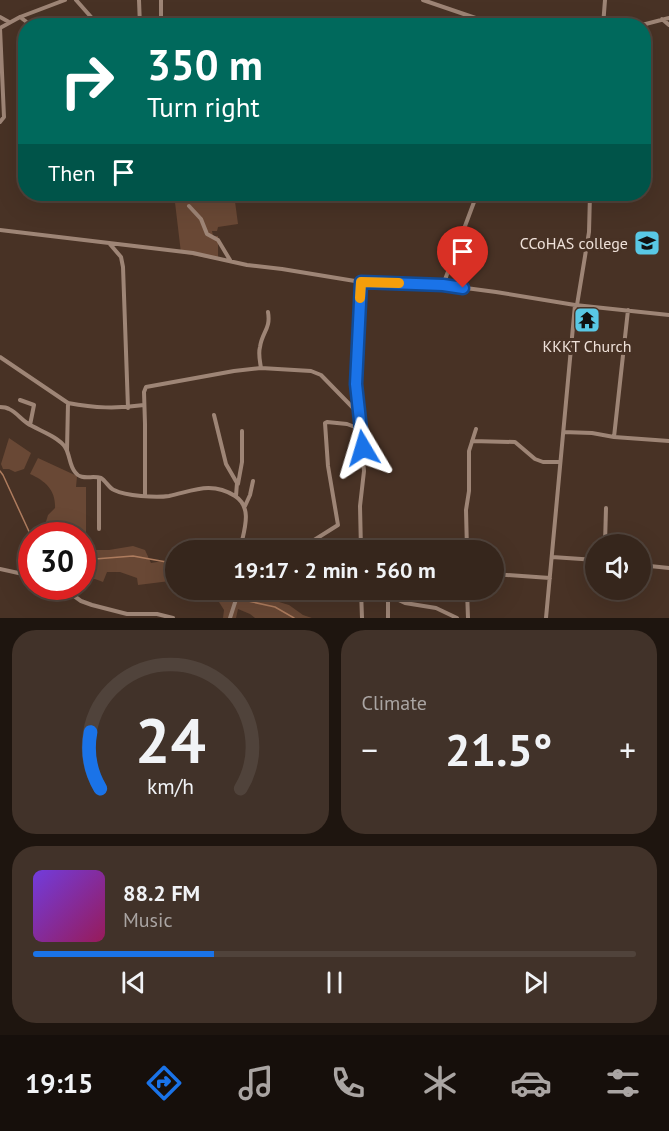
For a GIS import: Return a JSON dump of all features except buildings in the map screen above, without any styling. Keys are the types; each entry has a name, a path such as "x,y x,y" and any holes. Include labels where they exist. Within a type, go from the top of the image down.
{"street":[{"path":"0,122 4,117 0,28 20,17 65,0"},
{"path":"76,0 92,18"},
{"path":"138,0 139,18"},
{"path":"160,0 161,18"},
{"path":"423,0 476,18"},
{"path":"604,18 605,0"},
{"path":"0,17 9,22"},
{"path":"651,22 669,18"},
{"path":"662,19 669,25"},
{"path":"443,285 474,201"},
{"path":"546,618 576,305 588,232 590,201"},
{"path":"189,206 201,219 207,234 219,241 230,261"},
{"path":"0,230 193,253 361,282 443,285 576,305 669,315"},
{"path":"109,243 121,257 123,267 128,408"},
{"path":"361,282 356,377 364,471 360,506 361,540"},
{"path":"614,436 628,310"},
{"path":"261,368 259,350 269,324 268,312"},
{"path":"0,357 68,403 96,408 128,408 144,405"},
{"path":"145,495 144,392 147,387 234,370 261,368 305,370 317,373 359,414"},
{"path":"20,400 34,405 30,426"},
{"path":"68,403 68,451 75,473 81,477 99,478 116,491 145,495 168,496 208,487 236,496 245,506"},
{"path":"0,407 11,409 30,426 63,443 68,451"},
{"path":"214,415 224,459 238,485"},
{"path":"315,540 338,525 328,466 326,423 347,424 360,429"},
{"path":"467,540 469,452 476,429"},
{"path":"236,496 242,462 242,431"},
{"path":"563,432 669,441"},
{"path":"472,441 515,442 535,459 543,462 560,462"},
{"path":"99,478 99,529"},
{"path":"242,540 246,517 245,506 253,481"},
{"path":"605,534 606,508"},
{"path":"552,557 585,559"},
{"path":"651,567 669,568"},
{"path":"0,568 18,572"},
{"path":"504,575 550,578"},
{"path":"80,600 127,614 157,614 173,618"},
{"path":"230,618 236,600"},
{"path":"362,600 362,618"},
{"path":"388,600 388,618"},
{"path":"398,600 435,608 457,618"},
{"path":"467,600 468,618"}],"shaded area":[{"path":"175,201 235,201 238,224 218,227 217,231 212,231 213,236 218,236 218,260 181,253"},
{"path":"9,438 31,453 24,469 15,472 3,469 1,464"},
{"path":"38,458 77,476 76,487 86,487 86,522 46,522 48,515 55,508 54,496 49,487 30,474"},
{"path":"133,546 145,550 151,563 165,561 165,582 138,585 137,578 120,572 107,572 103,582 96,579 96,550"},
{"path":"213,600 274,600 289,605 303,615 312,618 255,618 238,609 236,618 223,618 224,610 219,602"}],"waterway":[{"path":"0,471 25,522"},
{"path":"96,559 133,556 165,562"},
{"path":"243,600 275,607 294,618"}],"slow traffic":[{"path":"360,298 361,282 399,283"}],"place":[{"name":"CCoHAS college","path":"647,243"},
{"name":"KKKT Church","path":"587,320"}],"route":[{"path":"363,448 356,384 361,282 443,285 463,288"}]}
